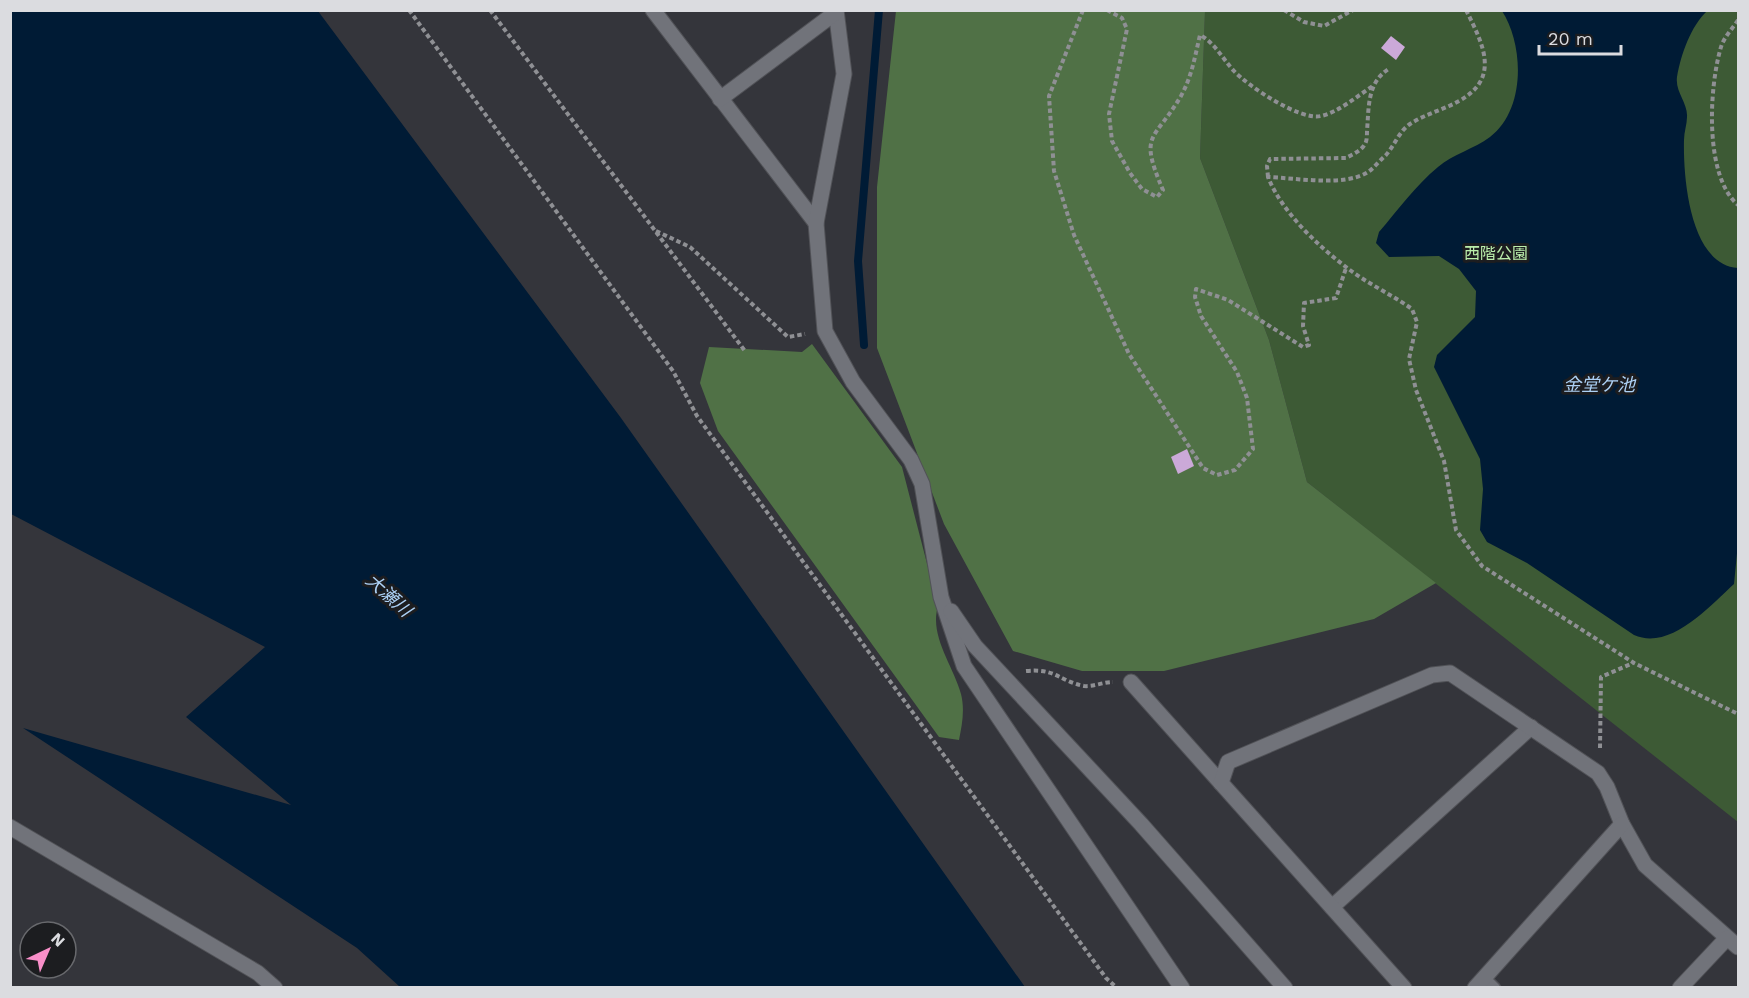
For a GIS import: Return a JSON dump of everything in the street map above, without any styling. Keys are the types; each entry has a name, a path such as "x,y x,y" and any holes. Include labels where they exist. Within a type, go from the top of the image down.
{"street":[{"path":"653,10 816,223"},
{"path":"720,99 836,12 844,74 816,223 825,331 853,382 912,460 922,484 941,597 964,666 1182,987"},
{"path":"941,597 975,646 1141,824 1285,987"},
{"path":"1221,783 1228,762 1432,675 1450,673 1598,773 1607,787 1622,824 1645,865 1733,942 1680,987"},
{"path":"1131,682 1404,987"},
{"path":"1332,907 1531,727"},
{"path":"1485,984 1622,824"},
{"path":"10,827 258,973 275,987"}],"path":[{"path":"409,10 674,371 696,416 1106,978 1117,987"},
{"path":"490,10 745,351"},
{"path":"1083,10 1049,96 1054,171 1074,234 1129,354 1203,468 1217,475 1236,470 1253,449 1247,398 1238,372 1201,316 1195,297 1196,290 1228,300 1303,347 1309,345 1303,326 1304,303 1336,298 1346,268"},
{"path":"1107,10 1122,18 1127,29 1109,114 1112,141 1142,189 1156,197 1164,190 1150,159 1153,135 1182,95 1198,56 1200,34 1211,40 1220,55 1248,85 1305,116 1320,117 1373,86"},
{"path":"1284,10 1304,22 1324,27 1353,10"},
{"path":"1269,177 1343,181 1367,173 1389,152 1406,126 1429,113 1460,101 1479,86 1487,67 1477,32 1466,10"},
{"path":"1738,20 1721,44 1712,90 1716,158 1724,190 1738,205"},
{"path":"1390,68 1378,75 1373,86 1366,143 1357,152 1346,158 1270,159 1267,166 1275,193 1302,225 1346,268 1412,309 1417,322 1410,359 1416,390 1444,460 1456,530 1482,566 1634,663 1738,714"},
{"path":"655,231 690,247 788,337 825,331"},
{"path":"1598,773 1601,677 1634,663"},
{"path":"1002,675 1043,669 1058,674 1070,682 1088,686 1107,682 1131,682"}],"green space":[{"path":"896,11 1205,11 1200,158 1269,340 1307,482 1436,583 1374,619 1164,671 1082,671 1013,651 944,524 877,348 877,187"},
{"name":"西階公園","path":"1205,11 1738,11 1738,822 1307,482 1269,340 1200,158"},
{"path":"812,344 902,467 938,606 936,617 939,639 961,694 963,712 959,740 939,737 718,431 700,383 709,347 802,352"}],"water":[{"name":"大瀬川","path":"10,11 318,11 621,418 1025,987 400,987 357,948 23,728 291,805 186,717 265,647 11,514"},
{"name":"金堂ケ池","path":"1502,11 1707,11 1696,24 1684,50 1677,82 1687,112 1684,137 1685,176 1693,217 1709,252 1722,263 1738,268 1738,543 1734,584 1688,624 1661,637 1648,638 1634,635 1527,563 1487,542 1480,530 1483,489 1480,459 1434,367 1437,355 1475,317 1476,291 1459,269 1439,256 1389,257 1376,243 1379,232 1430,174 1444,162 1490,137 1502,125 1510,111 1518,77 1517,59 1509,25"}],"building":[{"path":"1391,36 1405,47 1396,60 1381,48"},
{"path":"1187,449 1194,466 1178,474 1171,457"}],"waterway":[{"path":"864,345 858,261 879,10"}]}
